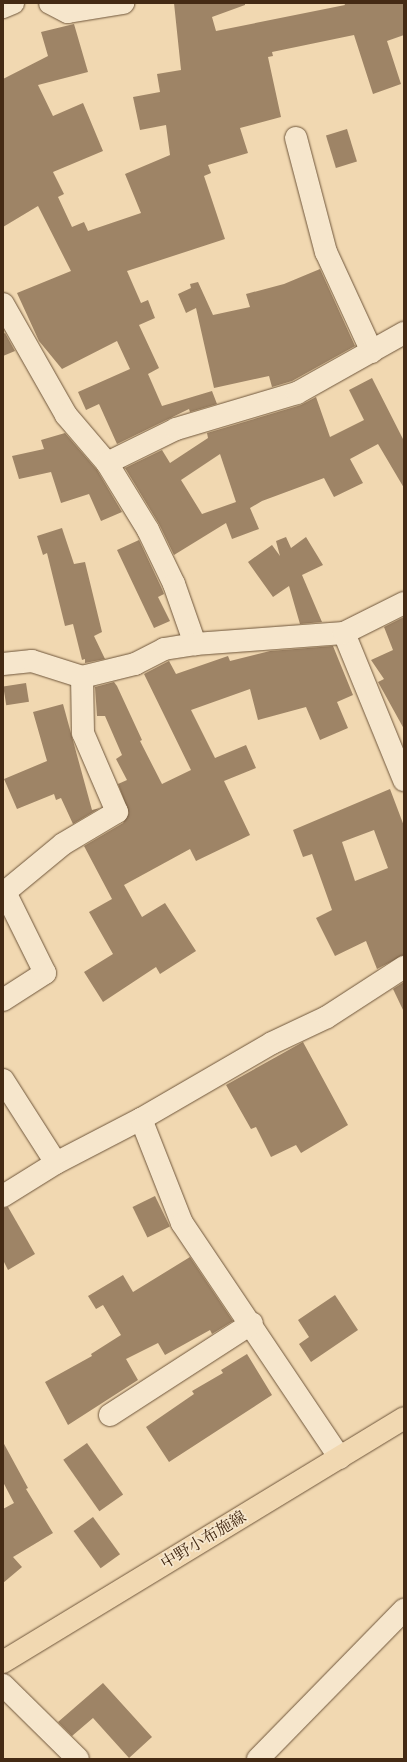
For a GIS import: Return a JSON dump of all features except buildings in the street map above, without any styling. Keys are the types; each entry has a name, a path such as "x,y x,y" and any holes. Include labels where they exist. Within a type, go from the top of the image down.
{"main road":[{"name":"中野小布施線","path":"3,1662 404,1418"}],"street":[{"path":"3,7 13,3"},
{"path":"50,3 68,12 123,3"},
{"path":"296,138 326,252 372,352"},
{"path":"3,304 66,415 107,463 148,530 174,584 195,644"},
{"path":"107,463 176,429 297,393 404,333"},
{"path":"3,664 32,661 82,677 135,664 164,649 195,644 344,633 404,604"},
{"path":"344,633 404,778"},
{"path":"3,1000 45,973 5,892 63,844 117,812 83,733 82,677"},
{"path":"3,1196 56,1163 141,1119 272,1043 327,1017 404,967"},
{"path":"3,1080 56,1163"},
{"path":"141,1119 182,1223 252,1323 340,1458"},
{"path":"110,1415 252,1323"},
{"path":"258,1759 404,1610"},
{"path":"3,1685 78,1759"}]}
